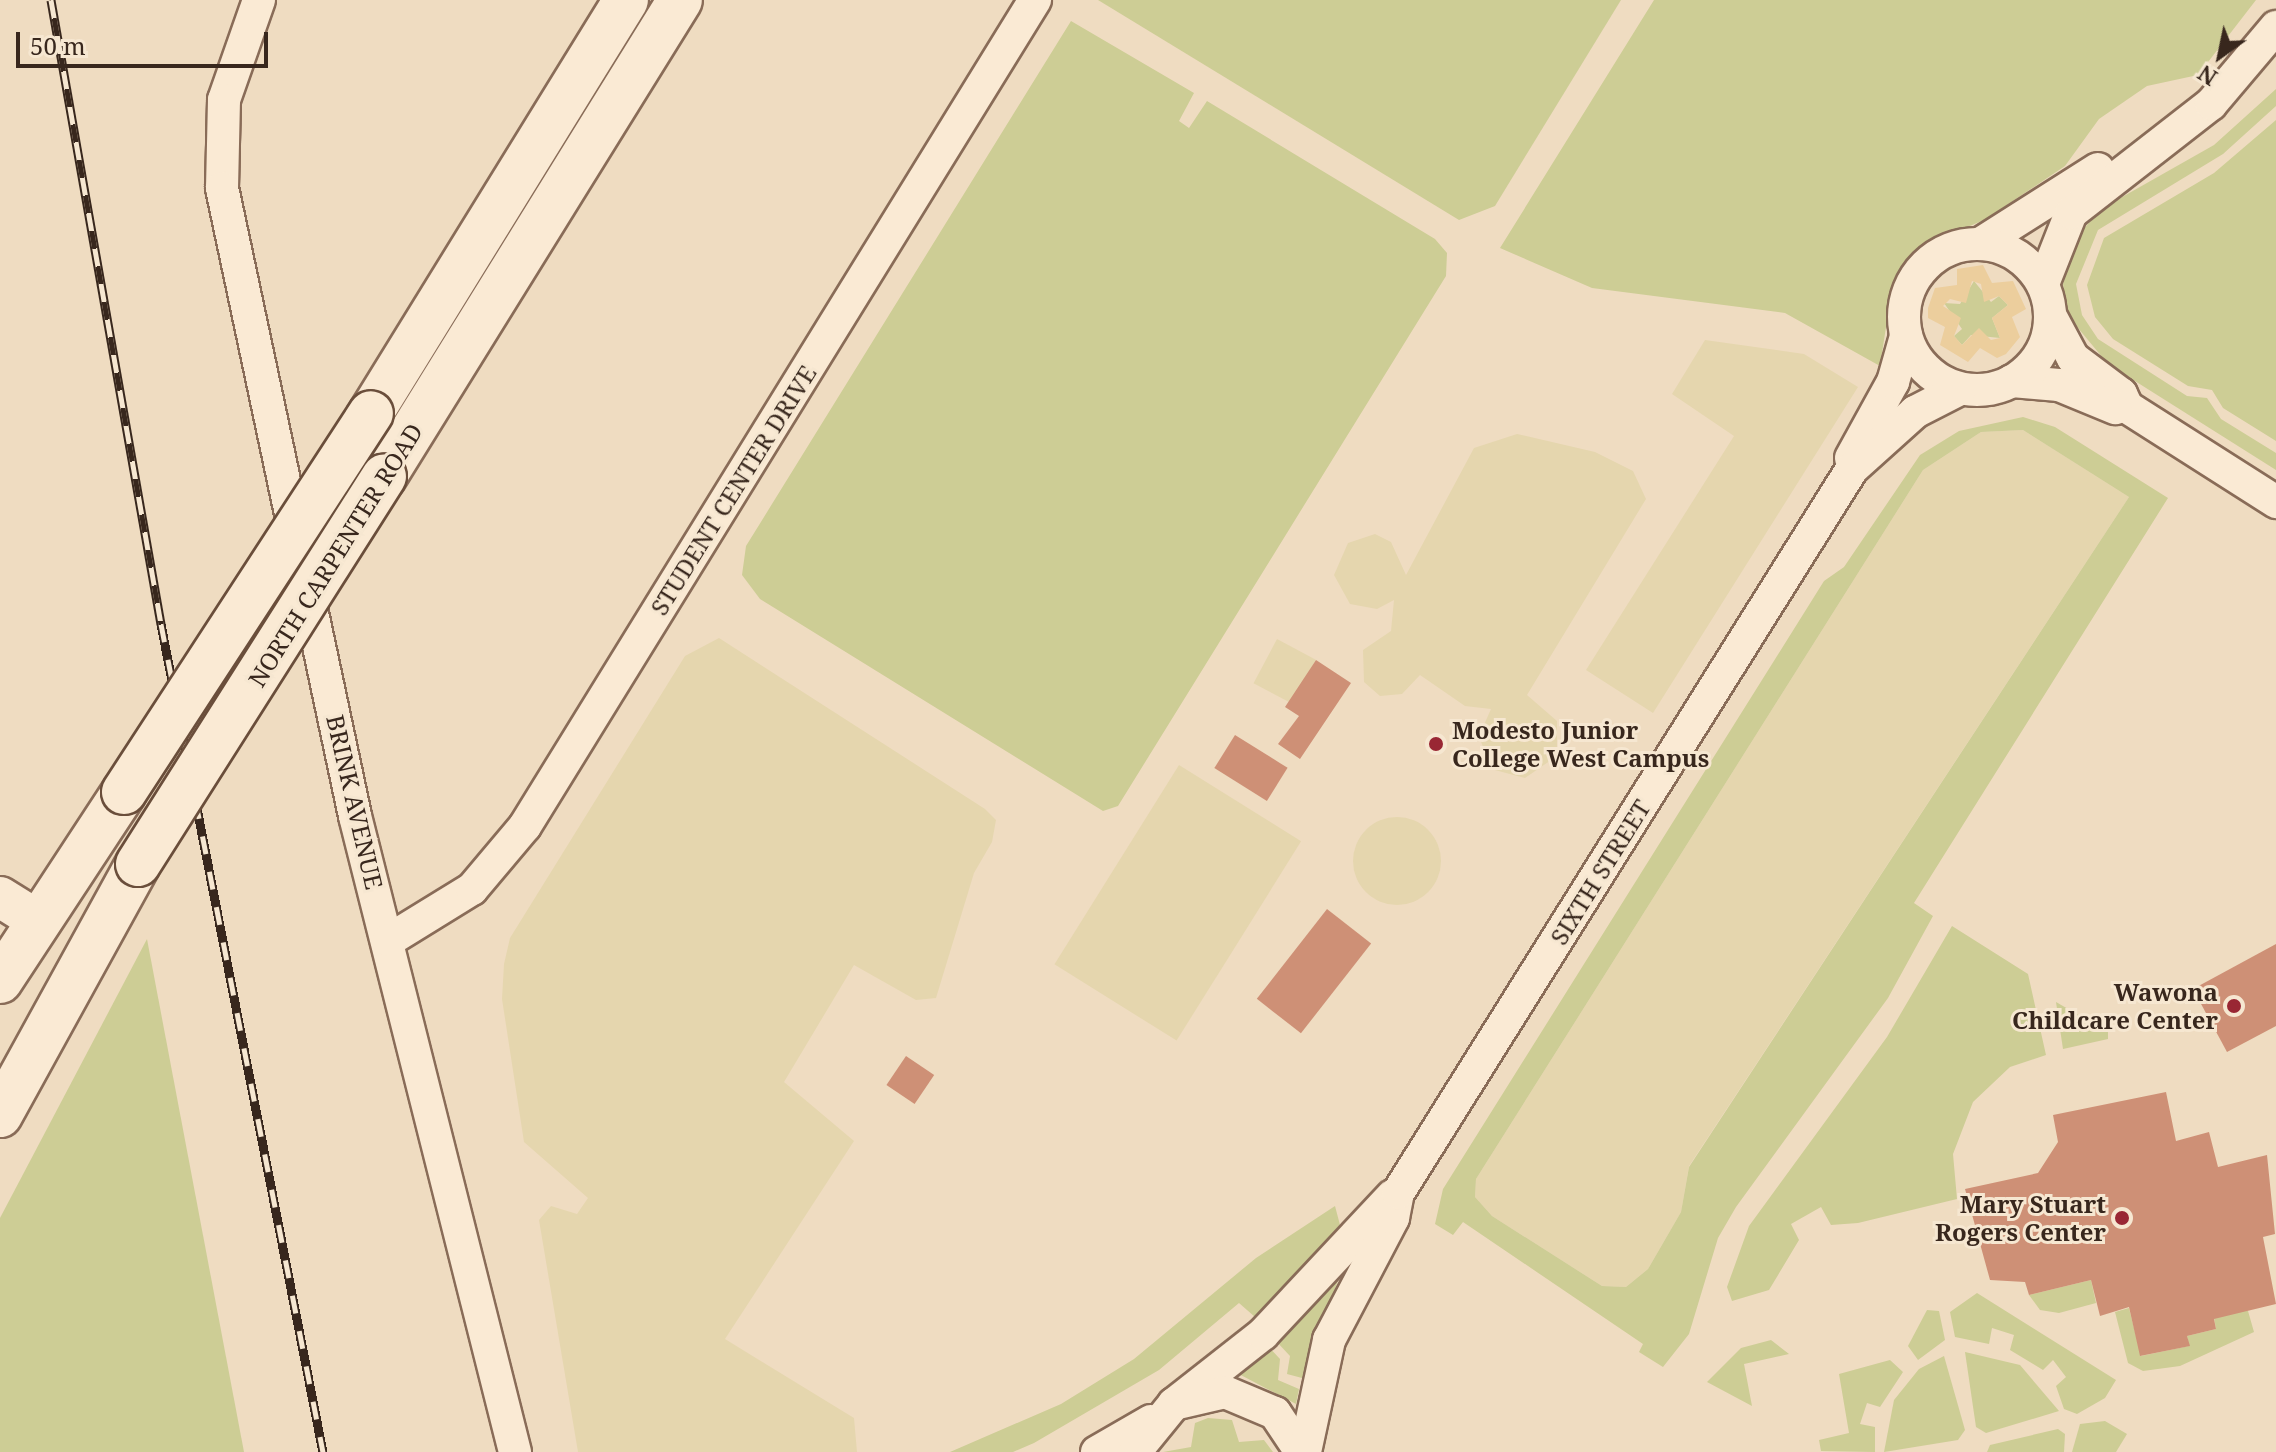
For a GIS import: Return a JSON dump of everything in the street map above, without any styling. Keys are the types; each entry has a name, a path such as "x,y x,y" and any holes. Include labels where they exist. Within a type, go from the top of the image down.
{"main road":[{"name":"NORTH CARPENTER ROAD","path":"0,981 371,413 626,0"},
{"name":"NORTH CARPENTER ROAD","path":"0,1115 138,864 384,477 680,0"}],"street":[{"name":"BRINK AVENUE","path":"259,0 231,65 221,146 222,188 352,801 515,1452"},
{"name":"STUDENT CENTER DRIVE","path":"389,940 472,889 525,826 1035,0"},
{"path":"2043,284 2061,226 2121,167 2203,111 2276,27"},
{"path":"2121,167 2103,167 1983,242 1952,247 1922,267 1905,300 1906,336 1927,371 1960,389 2012,381 2059,385 2111,409 2127,407"},
{"path":"1983,242 2019,256 2043,284 2050,315 2073,358 2121,394 2127,407 2276,502"},
{"path":"2012,381 2039,356 2050,315"},
{"name":"SIXTH STREET","path":"1852,469 1851,453 1893,382 1906,336"},
{"name":"SIXTH STREET","path":"1303,1452 1329,1340 1393,1218 1398,1193 1852,469 1915,412 1960,389"},
{"path":"0,897 37,920"},
{"name":"SIXTH STREET","path":"1164,1412 1263,1334 1376,1207 1398,1193"},
{"path":"1097,1452 1164,1412 1225,1392 1252,1399 1275,1413 1303,1452"},
{"path":"1135,1452 1164,1412"}],"shaded area":[{"path":"1705,340 1804,354 1858,387 1653,713 1586,670 1734,436 1672,394"},
{"path":"2023,430 2129,497 1689,1166 1681,1212 1648,1269 1626,1287 1602,1286 1492,1216 1475,1197 1476,1179 1923,470 1981,432"},
{"path":"1517,434 1595,452 1633,471 1646,499 1527,695 1557,721 1557,756 1525,778 1491,769 1479,736 1491,709 1465,706 1420,675 1402,694 1380,696 1364,682 1363,650 1391,631 1394,600 1377,609 1350,604 1334,575 1348,543 1375,534 1391,542 1406,575 1474,448"},
{"path":"719,638 985,809 996,820 992,842 974,873 936,998 916,1000 854,965 784,1082 854,1141 725,1339 854,1418 857,1452 578,1452 539,1220 551,1206 577,1214 588,1198 524,1142 502,999 504,964 510,938 685,656"},
{"path":"1277,639 1316,660 1292,704 1254,683"},
{"path":"1179,765 1301,841 1177,1041 1054,964"},
{"path":"1397,817 1414,821 1428,830 1437,844 1441,861 1437,878 1428,892 1414,901 1397,905 1380,901 1366,892 1357,878 1353,861 1357,844 1366,830 1380,821"}],"green space":[{"path":"1098,0 1621,0 1495,206 1459,220"},
{"path":"1654,0 2256,0 2198,75 2147,86 2099,119 2065,166 1986,219 1915,250 1892,288 1880,366 1785,313 1592,288 1500,248"},
{"path":"1071,21 1194,93 1179,121 1189,128 1207,101 1435,239 1447,253 1446,276 1118,806 1103,811 760,599 742,575 746,546"},
{"path":"2276,89 2276,106 2223,154 2098,230 2076,284 2082,315 2098,339 2187,396 2207,398 2221,419 2276,453 2276,470 2108,364 2068,316 2063,284 2079,234 2101,209 2214,145"},
{"path":"2276,120 2276,441 2223,408 2212,390 2188,386 2113,339 2095,317 2087,285 2104,238 2214,173"},
{"path":"1974,281 1991,302 1999,296 2008,305 1992,318 2000,338 1971,335 1962,345 1954,336 1962,329 1944,303 1960,304"},
{"path":"2023,417 2055,427 2168,498 1914,903 1933,916 1888,998 1736,1207 1718,1238 1689,1334 1663,1367 1639,1352 1643,1344 1463,1222 1453,1235 1435,1224 1443,1189 1824,581 1844,567 1920,455 1959,431","holes":["2023,430 2129,497 1689,1167 1681,1212 1648,1269 1626,1287 1602,1286 1492,1216 1475,1197 1476,1179 1923,470 1981,432"]},
{"path":"1952,926 2028,974 2046,1055 2010,1067 1973,1102 1953,1154 1957,1199 1858,1223 1831,1225 1821,1207 1791,1224 1799,1240 1769,1290 1732,1301 1727,1287 1749,1226 1887,1037"},
{"path":"147,939 244,1452 0,1452 0,1218"},
{"path":"2056,1002 2108,1032 2108,1039 2063,1049"},
{"path":"1335,1206 1340,1225 1255,1317 1239,1303 1159,1370 1034,1443 1013,1452 950,1452 1061,1404 1134,1359 1256,1258"},
{"path":"1340,1275 1302,1378 1287,1374 1290,1356 1275,1340"},
{"path":"2091,1280 2096,1303 2059,1313 2040,1310 2029,1295"},
{"path":"1977,1293 2116,1380 2105,1398 2077,1414 2064,1409 2056,1386 2066,1377 2053,1360 2043,1370 2010,1350 2014,1335 1992,1328 1989,1344 1955,1337 1950,1312"},
{"path":"2212,1306 2248,1311 2254,1332 2180,1366 2143,1371 2128,1363 2115,1312 2129,1308 2141,1356 2189,1346 2187,1336 2216,1329"},
{"path":"1927,1310 1939,1311 1945,1340 1918,1360 1908,1346"},
{"path":"1771,1340 1789,1354 1744,1364 1752,1406 1707,1382 1741,1348"},
{"path":"1268,1346 1280,1359 1278,1380 1299,1389 1296,1404 1237,1373"},
{"path":"1965,1352 2020,1365 2059,1411 1986,1433 1976,1427"},
{"path":"1944,1356 1965,1430 1958,1440 1884,1452 1894,1400 1919,1369"},
{"path":"1890,1360 1903,1372 1880,1407 1867,1403 1860,1424 1875,1427 1875,1452 1821,1451 1819,1440 1849,1433 1839,1374"},
{"path":"1208,1418 1232,1420 1239,1442 1264,1440 1273,1452 1163,1452 1191,1447 1195,1423"},
{"path":"2105,1421 2127,1434 2116,1452 2072,1452 2080,1424"},
{"path":"2058,1429 2065,1434 2064,1452 1987,1452 1990,1445"}],"sand":[{"path":"1983,265 1992,283 2013,281 2026,309 2012,317 2020,337 2006,354 1997,358 1980,348 1968,362 1940,345 1945,327 1928,318 1928,308 1935,288 1957,285 1957,269","holes":["1972,281 1981,284 1984,302 1999,296 2008,305 1992,318 2000,338 1991,340 1979,328 1962,345 1954,336 1961,318 1943,306 1950,299 1966,303"]}],"building":[{"path":"1316,660 1351,683 1300,759 1278,744 1299,716 1285,707"},
{"path":"1235,735 1288,768 1267,801 1214,768"},
{"path":"1327,909 1371,943 1301,1033 1257,999"},
{"name":"Wawona Childcare Center","path":"2276,944 2276,1026 2227,1052 2193,989"},
{"path":"906,1056 934,1075 915,1104 886,1085"},
{"name":"Mary Stuart Rogers Center","path":"2166,1092 2176,1141 2209,1132 2218,1167 2267,1155 2275,1234 2263,1237 2276,1304 2214,1319 2216,1329 2187,1336 2190,1346 2140,1356 2129,1307 2100,1316 2091,1280 2029,1295 2025,1282 1990,1280 1965,1189 2038,1173 2058,1142 2053,1115"}],"railway":[{"path":"51,0 161,624 323,1452"}],"place":[{"name":"Modesto Junior College West Campus","path":"1436,744"},
{"name":"Wawona Childcare Center","path":"2234,1006"},
{"name":"Mary Stuart Rogers Center","path":"2122,1218"}]}
